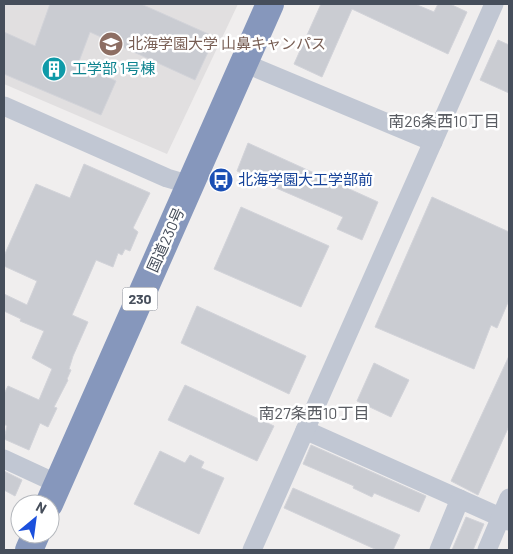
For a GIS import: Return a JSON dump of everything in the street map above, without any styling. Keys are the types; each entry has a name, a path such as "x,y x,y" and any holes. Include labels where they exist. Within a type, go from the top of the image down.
{"highway":[{"name":"国道230号","path":"53,494 270,4"}],"street":[{"path":"252,550 494,4"},
{"path":"244,63 433,142"},
{"path":"4,106 167,178 191,185"},
{"path":"306,430 505,519"},
{"path":"4,459 53,494"},
{"path":"487,550 505,519 509,498"},
{"path":"439,550 460,499"}],"shaded area":[{"name":"北海学園大学 山鼻キャンパス","path":"4,4 238,4 167,154 4,84"}],"building":[{"path":"50,4 141,4 215,37 195,80 90,32 78,64 116,81 101,115 4,74 4,32 35,46"},
{"path":"321,4 415,4 434,12 438,4 450,4 467,12 448,54 352,9 322,77 294,64"},
{"path":"498,40 509,45 509,93 480,80"},
{"path":"248,143 378,202 362,240 337,229 343,217 237,171"},
{"path":"84,164 150,193 133,228 138,232 130,251 125,249 122,255 118,253 113,267 96,260 72,315 88,322 73,356 68,380 54,407 57,408 48,427 40,423 29,450 4,439 7,426 4,424 4,394 8,386 39,400 52,369 32,358 44,331 20,321 21,319 4,311 4,294 27,305 37,281 4,266 4,256 36,184 70,198"},
{"path":"432,197 509,232 509,300 497,328 491,325 474,369 375,327"},
{"path":"241,207 329,246 301,307 214,269"},
{"path":"197,306 306,356 289,394 181,343"},
{"path":"509,356 509,426 478,495 451,481"},
{"path":"374,363 409,380 391,417 357,401"},
{"path":"185,385 274,426 257,461 168,420"},
{"path":"311,445 426,496 419,512 374,493 372,497 353,488 354,486 303,464"},
{"path":"160,451 185,463 190,455 204,462 201,468 224,478 199,534 134,504"},
{"path":"4,471 22,480 16,494 4,490"},
{"path":"293,488 400,535 393,550 377,550 284,508"},
{"path":"466,517 484,524 473,550 452,550"}],"place":[{"name":"北海学園大学 山鼻キャンパス","path":"111,44"},
{"name":"工学部 1号棟","path":"54,69"},
{"name":"北海学園大工学部前","path":"221,180"}],"district":[{"name":"南26条西10丁目","path":"444,121"},
{"name":"南27条西10丁目","path":"314,413"}]}
